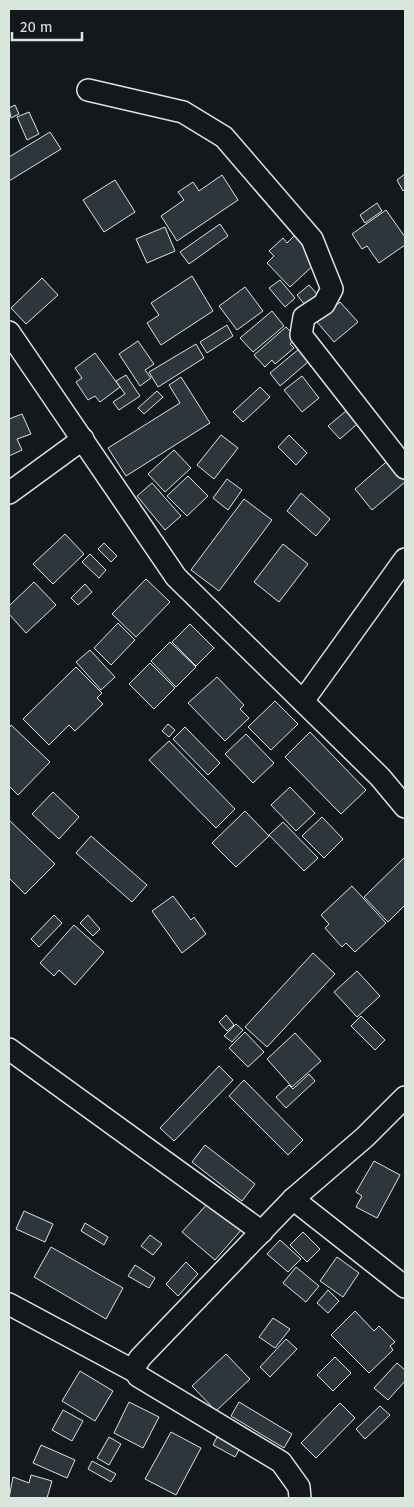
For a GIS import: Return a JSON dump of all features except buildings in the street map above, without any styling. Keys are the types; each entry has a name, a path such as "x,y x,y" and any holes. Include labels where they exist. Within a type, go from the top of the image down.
{"street":[{"path":"88,90 132,98 183,112 224,137 312,239 332,289 324,304 304,317 302,334 405,468"},
{"path":"9,332 176,577 380,778 405,807"},
{"path":"9,493 83,439"},
{"path":"302,701 405,559"},
{"path":"9,1049 262,1232"},
{"path":"134,1371 140,1358 293,1199 365,1137 405,1098"},
{"path":"293,1199 405,1287"},
{"path":"9,1304 134,1371 281,1462 299,1487 300,1498"}]}
